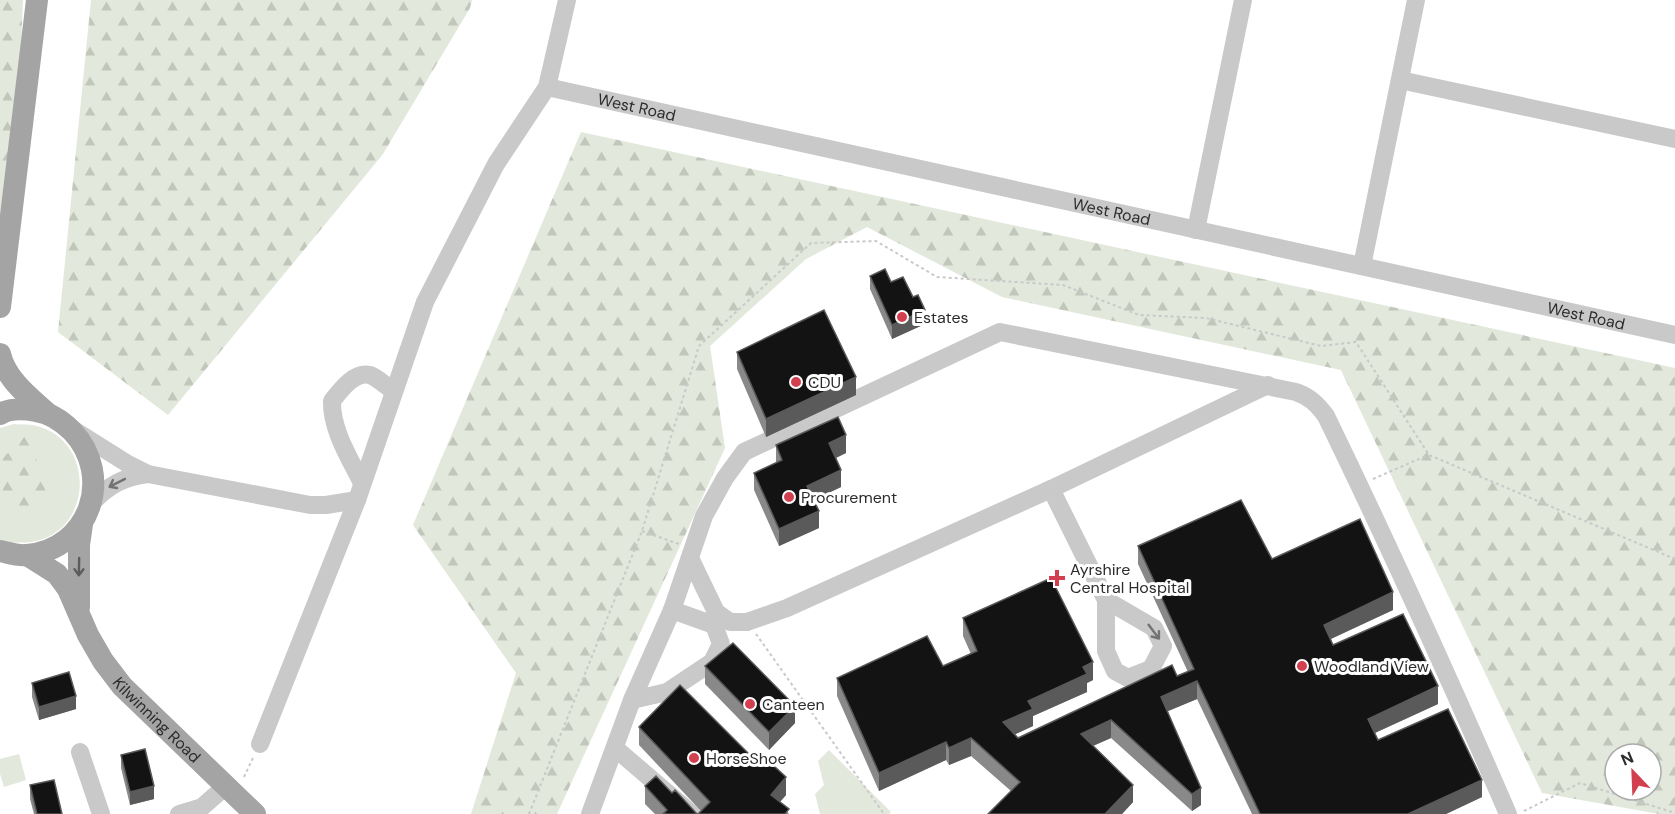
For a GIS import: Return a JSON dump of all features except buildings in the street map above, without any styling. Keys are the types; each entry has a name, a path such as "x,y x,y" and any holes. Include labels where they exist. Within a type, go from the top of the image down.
{"main road":[{"path":"0,307 37,0"},
{"name":"Kilwinning Road","path":"0,354 12,378 47,413 66,425 81,441 91,461 94,482 80,545 79,611"},
{"path":"0,414 26,410 47,413"},
{"path":"0,551 27,555 51,548 68,538 86,514"},
{"name":"Kilwinning Road","path":"27,555 57,574 68,589 88,635 122,686 255,814"}],"street":[{"path":"260,744 359,492 425,302 496,164 547,87 567,0"},
{"path":"1196,230 1243,0"},
{"path":"1362,266 1416,0"},
{"path":"1400,80 1675,140"},
{"name":"West Road","path":"547,87 1675,335"},
{"path":"590,814 632,700 672,610 704,516 725,478 744,452 1000,332 1296,392 1309,397 1317,404 1326,416 1360,485 1508,814"},
{"path":"359,492 338,431 332,401 359,376 370,375 394,391"},
{"path":"1219,409 1226,377"},
{"path":"692,553 716,612 730,622 747,622 787,608 1051,489 1268,386"},
{"path":"66,425 148,474 310,505 326,505 359,492"},
{"path":"86,514 111,485 132,476 148,474"},
{"path":"1051,489 1106,600"},
{"path":"632,700 667,692 712,662 721,644 714,625 672,610"},
{"path":"615,748 692,814"},
{"path":"80,752 101,814"},
{"path":"179,814 202,807 231,791"}],"path":[{"path":"529,814 642,531 699,346 811,243 876,241 937,277 1063,285 1139,315 1206,318 1321,346 1356,342 1429,455 1675,559"},
{"path":"1360,485 1429,455"},
{"path":"642,531 692,553"},
{"path":"747,622 884,814"},
{"path":"231,791 260,744"},
{"path":"1519,814 1580,783 1675,813"}],"green space":[{"path":"0,0 23,0 21,47 0,228"},
{"path":"91,0 472,0 470,8 383,154 168,415 58,332"},
{"path":"581,132 1675,368 1675,814 1659,814 1542,793 1341,370 1002,297 867,227 806,259 710,346 725,448 557,814 471,814 516,673 413,525"},
{"path":"14,424 32,425 56,435 71,452 79,473 79,496 71,517 55,533 31,542 0,540 0,428"},
{"path":"28,433 50,501 39,512 0,501 0,461"},
{"path":"829,750 891,812 889,814 820,814 815,794 824,785 818,761"},
{"path":"19,754 26,780 4,787 0,774 0,759"}],"place":[{"name":"Estates","path":"902,317"},
{"name":"CDU","path":"796,382"},
{"name":"Procurement","path":"789,497"},
{"name":"Ayrshire Central Hospital","path":"1057,578"},
{"name":"Woodland View","path":"1302,666"},
{"name":"Canteen","path":"750,704"},
{"name":"HorseShoe","path":"694,758"}]}
